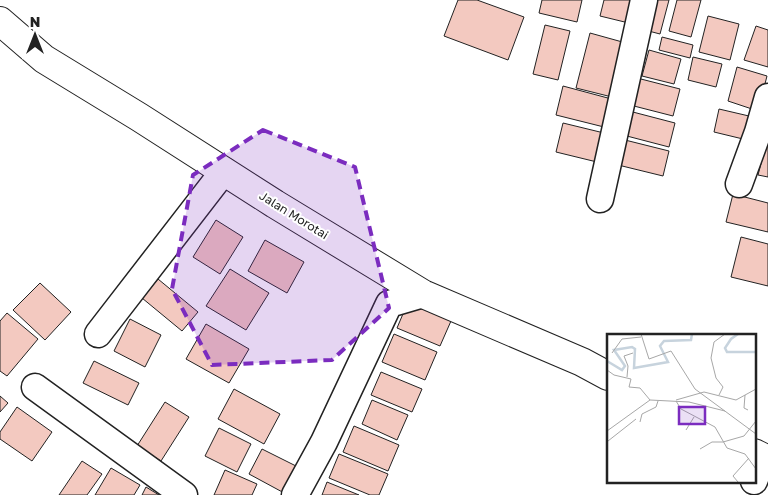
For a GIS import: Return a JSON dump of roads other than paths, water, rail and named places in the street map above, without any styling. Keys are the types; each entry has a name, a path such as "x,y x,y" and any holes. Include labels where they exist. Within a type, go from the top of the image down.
{"street":[{"path":"600,199 644,0"},
{"name":"Jalan Morotai","path":"0,21 44,59 275,204 423,294 582,362 607,375"},
{"path":"739,184 758,132 768,97"},
{"path":"98,334 224,171"},
{"path":"295,495 324,442 388,304 423,294"},
{"path":"35,387 184,495"},
{"path":"749,495 753,482"}]}
